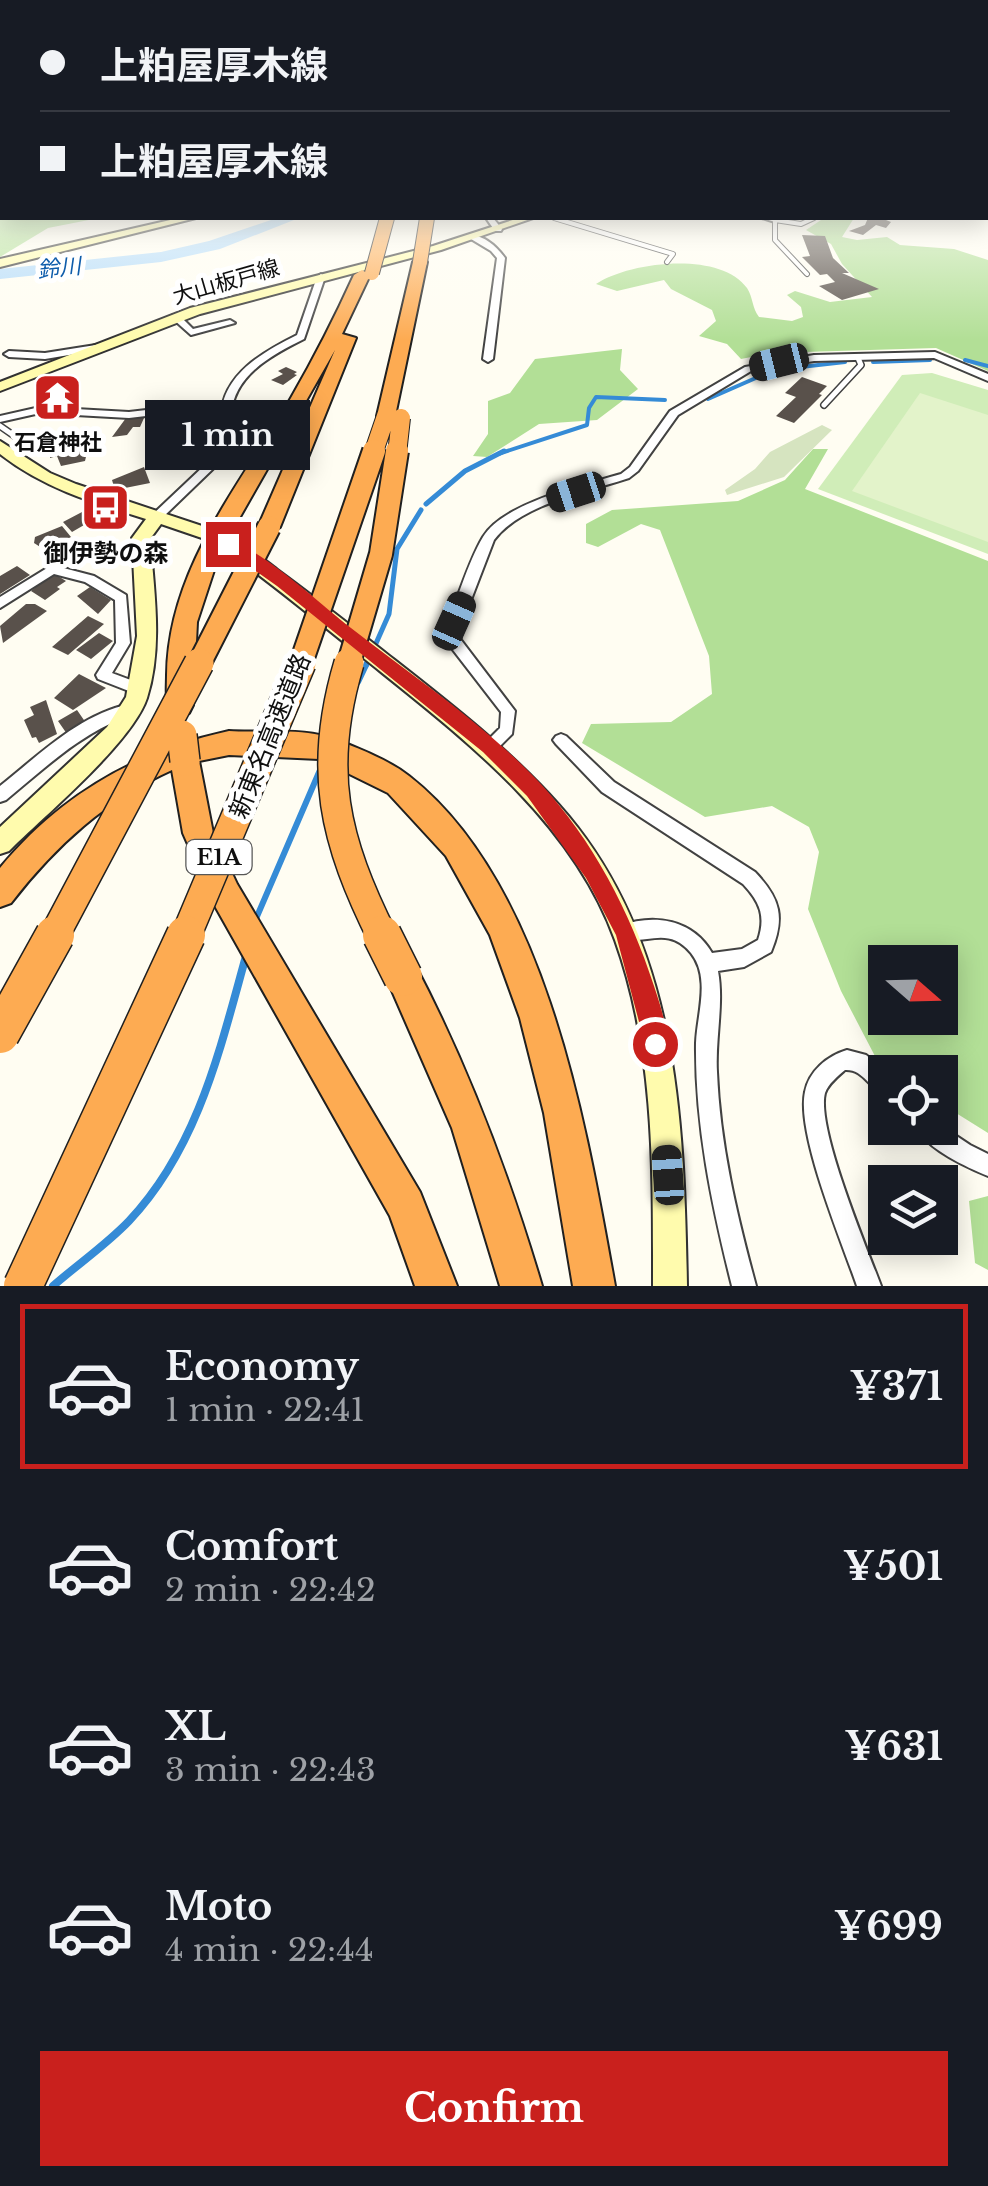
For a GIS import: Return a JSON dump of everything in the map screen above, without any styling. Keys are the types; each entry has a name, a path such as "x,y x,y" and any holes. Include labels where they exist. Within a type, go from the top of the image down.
{"highway":[{"path":"428,220 394,417 382,550 332,728 331,793 354,871 454,1081 522,1286"},
{"path":"0,1034 124,810 269,527 319,412 386,221"},
{"path":"367,274 307,385 222,525 192,590 178,665 184,748 198,832 226,895 406,1206 436,1286"},
{"name":"新東名高速道路","path":"23,1286 142,1033 234,824 303,658 394,417"},
{"path":"0,892 36,849 96,796 162,762 212,746 276,740 304,744 336,751 389,777 438,819 460,848 480,880 512,950 553,1080 594,1286"}],"main road":[{"path":"0,263 183,220"},
{"name":"大山板戸線","path":"0,388 176,317 474,237 493,223"},
{"path":"0,446 24,465 66,485 202,532"},
{"path":"0,843 31,809 115,733 140,690 147,636 141,538 158,515"},
{"path":"228,544 282,582 490,747 534,790 566,830 626,932 650,1011 664,1110 670,1286"}],"street":[{"path":"474,237 494,249 500,258 488,359"},
{"path":"158,515 244,433 226,416 230,394 258,363 301,337 321,276"},
{"path":"176,317 191,332 230,323"},
{"path":"9,354 45,356 106,346"},
{"path":"490,747 507,730 508,711 455,642 452,631 492,533 537,504 624,476 634,469 674,412 748,369 814,358 935,355 988,378"},
{"path":"0,423 40,410 129,415 181,409 207,418 229,448"},
{"path":"0,603 52,568 89,580 120,598 124,643 103,675 140,690"},
{"path":"0,794 89,728 119,710 130,710"},
{"path":"561,740 608,786 750,878 765,894 774,920 766,946 744,958 708,963"},
{"path":"626,932 652,926 670,928 686,936 708,963 711,984 706,1081 730,1234 744,1286"},
{"path":"868,1069 850,1060 823,1077 815,1092 818,1132 869,1286"},
{"path":"951,1145 988,1165"}],"lane":[{"path":"561,220 673,254 667,262"},
{"path":"770,220 776,240 807,274"},
{"path":"776,220 801,224 810,220"},
{"path":"824,406 857,372 861,364 858,358"},
{"path":"0,423 26,444 50,444"}],"green space":[{"path":"0,220 89,220 48,228 0,257"},
{"path":"821,220 853,220 842,237 887,237 900,245 954,249 988,260 988,371 936,348 771,353 741,359 727,344 699,336 716,321 712,310 671,289 664,280 617,291 596,284 629,270 696,264 734,276 747,288 759,317 792,321 803,317 801,307 787,295 795,291 830,302 872,297 842,264 831,244 806,230"},
{"path":"622,349 620,370 638,389 597,420 539,424 487,457 473,456 488,434 488,401 510,393 535,359"},
{"path":"932,373 988,390 988,554 818,489 902,375"},
{"path":"920,393 988,415 988,542 852,491"},
{"path":"822,425 832,430 784,477 727,495 725,490 755,469 770,452"},
{"path":"813,449 828,449 805,489 988,561 988,1133 958,1114 958,1055 874,1055 841,991 808,909 819,852 809,827 772,806 705,817 582,743 591,724 671,722 712,694 709,656 660,530 641,524 598,547 586,543 586,524 612,510 738,501 785,480"},
{"path":"988,1196 988,1270 975,1263 969,1201"}],"building":[{"path":"867,220 891,222 886,228 876,225 863,235 849,231 865,225"},
{"path":"802,235 825,236 833,258 849,273 842,273 879,289 842,300 819,286 835,282 827,274 820,275 802,257 810,256"},
{"path":"286,367 297,375 283,385 271,380 283,374 278,371"},
{"path":"802,377 827,386 819,394 822,395 794,423 776,416 796,397 785,393"},
{"path":"190,415 200,427 185,434 176,420"},
{"path":"126,418 144,418 140,427 133,427 127,435 112,437"},
{"path":"88,448 85,461 61,466 57,456 50,458 50,453"},
{"path":"144,467 150,483 115,490 112,480"},
{"path":"82,512 91,521 72,532 63,522"},
{"path":"62,526 71,537 45,550 34,543 35,537"},
{"path":"17,566 30,575 0,594 0,576"},
{"path":"53,573 66,581 57,587 60,589 45,600 31,591"},
{"path":"90,587 111,600 98,614 77,596"},
{"path":"26,604 47,611 3,643 0,626"},
{"path":"88,616 104,624 68,655 52,647"},
{"path":"99,633 113,641 91,659 76,650"},
{"path":"79,674 106,688 73,710 54,698"},
{"path":"46,700 57,734 39,743 36,737 32,738 24,720 34,715 30,707"},
{"path":"77,710 86,723 67,734 58,721"}],"waterway":[{"name":"鈴川","path":"0,274 161,257 214,245 285,220"},
{"path":"873,362 930,360"},
{"path":"965,360 988,366"},
{"path":"708,399 774,370 845,362"},
{"path":"498,454 587,425 589,408 596,397 665,400"},
{"path":"498,454 504,451"},
{"path":"426,504 465,471 498,454"},
{"path":"366,666 389,614 397,549 421,510"},
{"path":"358,682 367,663"},
{"path":"255,921 320,770"},
{"path":"53,1286 129,1221 173,1162 204,1096 246,956"}],"place":[{"name":"石倉神社","path":"58,398"},
{"name":"御伊勢の森","path":"106,507"}],"route":[{"path":"228,544 282,582 490,747 534,790 594,872 626,932 650,1011 655,1044"}]}
